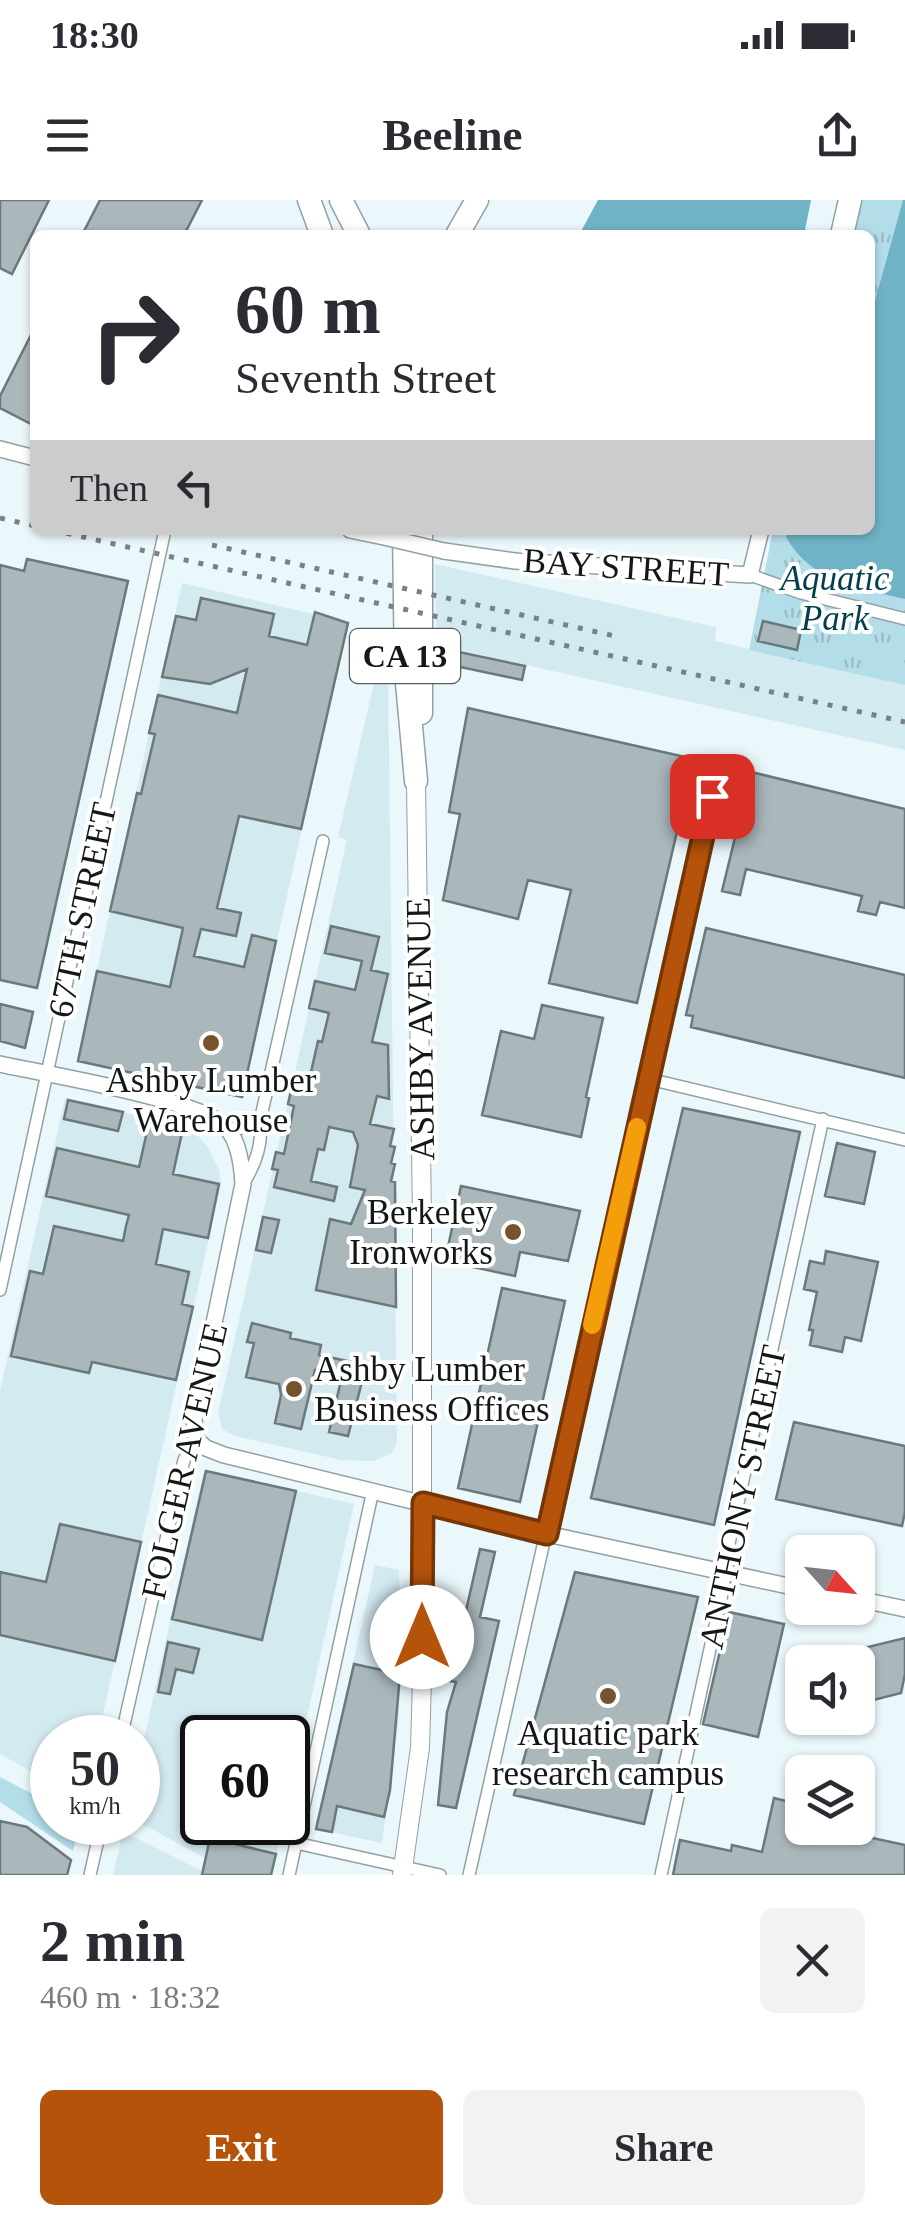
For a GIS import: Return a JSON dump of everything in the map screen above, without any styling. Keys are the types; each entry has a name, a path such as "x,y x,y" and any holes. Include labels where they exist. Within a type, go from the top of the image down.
{"highway":[{"path":"309,200 320,230"},
{"path":"341,200 356,230"},
{"path":"354,200 368,230"},
{"path":"448,230 460,200"},
{"path":"460,230 477,200"},
{"path":"843,230 850,200"},
{"name":"CA 13","path":"394,535 416,781"},
{"name":"CA 13","path":"416,781 423,671 422,535"}],"main road":[{"name":"ASHBY AVENUE","path":"403,1872 420,1748 423,1503 416,781"}],"street":[{"path":"0,449 30,457"},
{"name":"67TH STREET","path":"0,1290 164,535"},
{"name":"BAY STREET","path":"397,535 444,551 502,560 750,575"},
{"path":"760,535 750,575 801,594 905,618"},
{"path":"469,1875 712,794"},
{"name":"FOLGER AVENUE","path":"126,1715 184,1460 196,1439 194,1419 244,1184 255,1166 262,1134 260,1120 323,841"},
{"path":"0,1064 200,1110 229,1130 246,1128 260,1120"},
{"path":"649,1079 905,1140"},
{"name":"ANTHONY STREET","path":"660,1875 823,1120"},
{"name":"FOLGER AVENUE","path":"229,1130 238,1150 244,1184"},
{"path":"196,1439 224,1455 547,1534 785,1585"},
{"path":"310,1780 374,1490"},
{"path":"875,1603 905,1608"},
{"path":"90,1875 97,1845"},
{"path":"288,1875 296,1845"},
{"path":"303,1845 403,1872 440,1875"}],"shaded area":[{"path":"598,200 811,200 805,230 582,230"},
{"path":"905,200 905,599 854,587 823,574 809,565 786,537 875,535 875,301"},
{"path":"435,564 716,627 715,641 905,685 905,750 436,645"},
{"path":"182,583 313,614 314,611 348,623 242,1097 77,1061"},
{"path":"379,662 388,664 397,1442 392,1453 374,1461 341,1460 235,1436 222,1429 218,1413 347,840 338,837"},
{"path":"65,1098 184,1127 199,1137 219,1170 221,1184 103,1715 30,1715 30,1771 0,1754 0,1391"},
{"path":"204,1470 354,1504 307,1715 180,1715 180,1845 160,1834 160,1715 149,1715"},
{"path":"375,1565 399,1570 398,1727 382,1843 316,1829"},
{"path":"120,1845 150,1845 202,1871 222,1875 113,1875"},
{"path":"181,1845 278,1845 272,1875 208,1860"}],"green space":[{"name":"Aquatic Park","path":"857,200 905,200 905,685 749,650 772,535 875,535 875,230 851,230"},
{"path":"0,1777 30,1793 30,1822 0,1802"}],"building":[{"path":"0,200 49,200 34,230 30,230 30,238 12,274 0,268"},
{"path":"100,200 202,200 187,230 85,230"},
{"path":"30,337 30,423 0,408 0,396"},
{"path":"27,559 128,581 37,988 0,980 0,565 24,571"},
{"path":"201,598 274,614 269,636 307,645 315,612 348,623 301,829 239,816 217,908 241,913 236,936 201,929 194,956 244,967 252,935 276,941 242,1097 78,1061 97,971 170,987 183,928 110,911 155,734 149,733 158,695 237,713 247,669 210,684 162,677 176,616 196,620"},
{"path":"763,621 801,630 797,650 758,641"},
{"path":"454,651 525,666 522,680 451,665"},
{"path":"468,708 694,759 637,1003 549,983 571,890 528,880 518,919 443,900 460,814 449,812"},
{"path":"751,772 905,809 905,908 880,902 876,915 858,911 862,896 746,869 740,895 722,891"},
{"path":"331,926 379,937 371,970 388,974 372,1042 388,1045 389,1099 377,1096 370,1124 394,1129 390,1146 395,1147 391,1181 395,1182 396,1307 316,1290 330,1219 351,1224 365,1190 350,1187 358,1145 353,1132 329,1127 324,1150 318,1149 311,1181 337,1187 334,1201 274,1187 278,1170 272,1169 276,1152 284,1154 294,1106 288,1104 294,1077 309,1081 329,1013 309,1008 315,981 355,990 362,961 325,953"},
{"path":"706,928 905,975 905,1078 691,1027 693,1016 686,1015"},
{"path":"0,1004 33,1012 25,1048 0,1041"},
{"path":"542,1005 603,1018 581,1137 482,1115 501,1031 534,1039"},
{"path":"68,1100 123,1112 118,1131 64,1119"},
{"path":"683,1108 800,1132 714,1525 591,1498"},
{"path":"150,1118 183,1128 173,1174 219,1184 208,1238 163,1229 156,1264 189,1272 182,1304 193,1307 176,1380 92,1362 89,1373 11,1356 30,1271 43,1274 54,1226 123,1241 129,1215 46,1196 57,1148 139,1167"},
{"path":"837,1143 875,1152 864,1204 825,1196"},
{"name":"Berkeley Ironworks","path":"461,1186 580,1211 568,1261 520,1252 515,1276 445,1261"},
{"path":"263,1217 279,1220 271,1253 256,1250"},
{"path":"826,1251 878,1262 861,1341 845,1337 842,1352 810,1345 817,1292 804,1289 810,1261 824,1264"},
{"path":"502,1288 565,1301 520,1502 458,1488"},
{"path":"252,1323 321,1345 319,1355 352,1362 351,1367 365,1370 348,1436 329,1432 342,1376 315,1370 301,1429 275,1423 281,1395 279,1384 246,1377 254,1343 247,1342"},
{"path":"794,1422 905,1446 902,1526 776,1499"},
{"path":"206,1471 296,1491 262,1640 172,1619"},
{"path":"60,1524 141,1542 115,1661 0,1635 0,1572 46,1582"},
{"path":"480,1549 495,1552 480,1617 499,1621 456,1808 438,1805 447,1712 456,1682 450,1681"},
{"name":"Aquatic park research campus","path":"575,1572 698,1597 644,1824 514,1795"},
{"path":"729,1612 784,1624 758,1737 703,1724"},
{"path":"905,1638 901,1693 875,1700 875,1645"},
{"path":"168,1642 199,1649 193,1673 176,1669 170,1694 158,1692"},
{"path":"354,1664 400,1674 390,1790 384,1817 337,1806 332,1832 316,1829"},
{"path":"774,1798 785,1801 785,1845 875,1845 875,1839 905,1845 905,1875 673,1875 680,1840 731,1851 732,1845 762,1852"},
{"path":"0,1821 27,1827 30,1845 51,1845 71,1860 67,1875 0,1875"},
{"path":"208,1845 239,1845 276,1854 271,1875 202,1875"}],"railway":[{"path":"0,518 30,525"},
{"path":"74,535 905,722"},
{"path":"212,545 619,637"}],"slow traffic":[{"path":"592,1325 637,1127"}],"place":[{"name":"Ashby Lumber Warehouse","path":"211,1043"},
{"name":"Berkeley Ironworks","path":"513,1232"},
{"name":"Ashby Lumber Business Offices","path":"294,1389"},
{"name":"Aquatic park research campus","path":"608,1696"}],"route":[{"path":"422,1637 423,1503 547,1534 712,796"}]}
